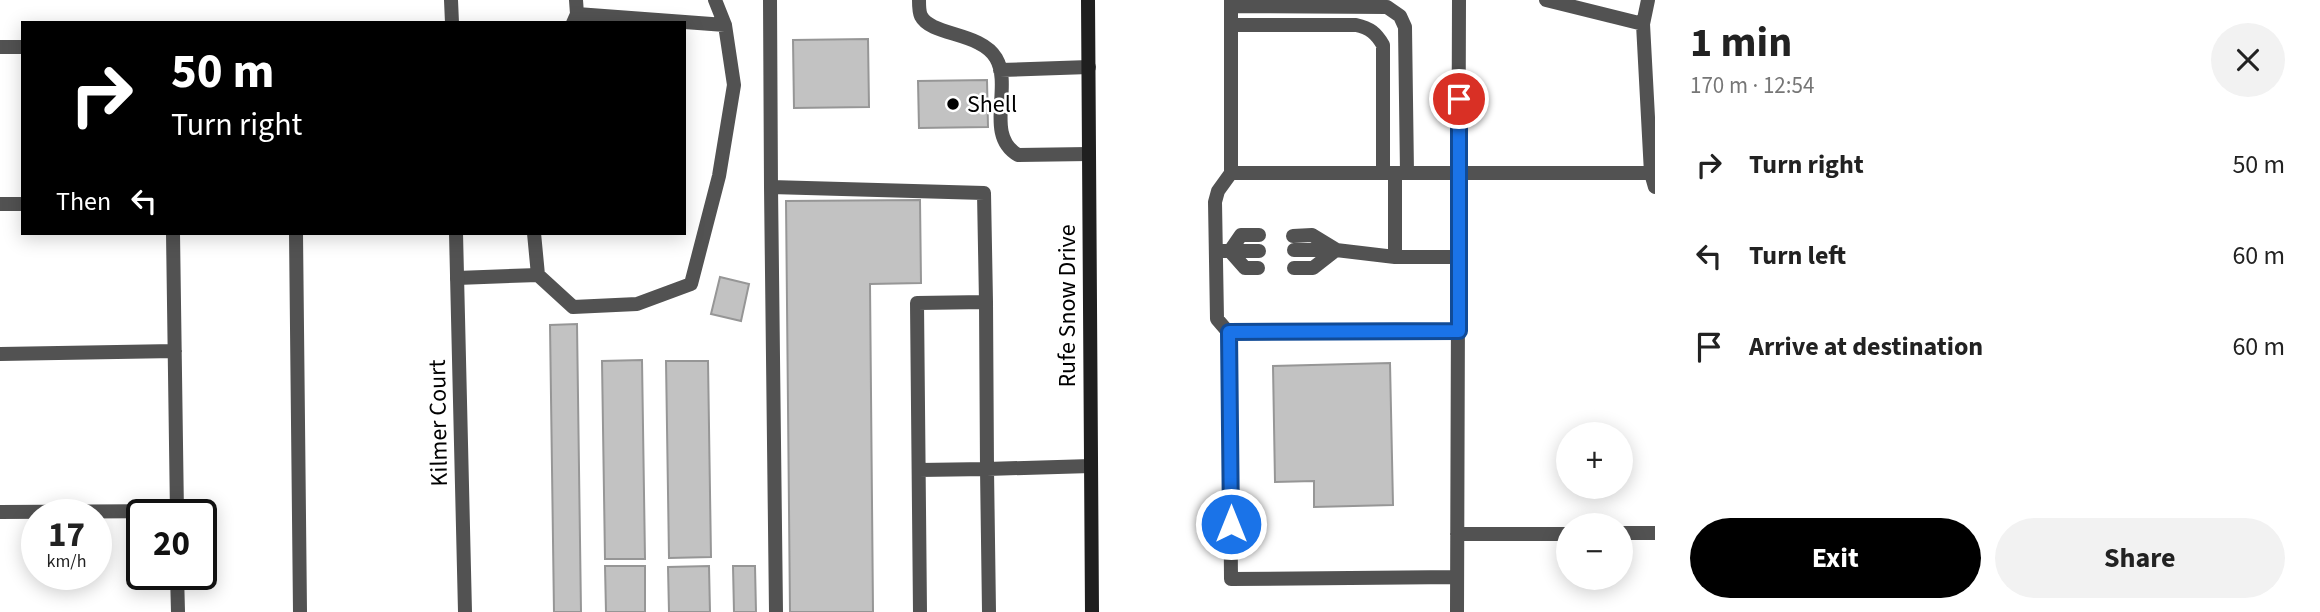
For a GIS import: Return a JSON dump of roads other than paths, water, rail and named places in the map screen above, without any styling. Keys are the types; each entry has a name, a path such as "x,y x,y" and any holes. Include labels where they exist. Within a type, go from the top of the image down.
{"main road":[{"name":"Rufe Snow Drive","path":"1088,0 1092,612"}],"street":[{"path":"451,0 452,21"},
{"path":"534,235 538,275 573,306 637,304 691,284 719,176 734,85 725,24 715,0"},
{"path":"769,0 776,612"},
{"path":"919,0 920,15 927,24 984,46 996,57 1000,70 1002,136 1009,150 1018,155 1089,154"},
{"path":"1457,612 1459,0"},
{"path":"1546,0 1643,24"},
{"path":"1231,173 1459,173 1653,180 1643,24 1648,0"},
{"path":"1395,257 1395,173 1405,27 1400,16 1387,8 1231,3 1231,173 1218,191 1215,202 1223,251 1217,319 1229,332 1231,579 1457,577"},
{"path":"575,12 725,24"},
{"path":"1231,25 1356,25 1369,28 1378,36 1383,45 1395,173"},
{"path":"0,47 21,47"},
{"path":"1000,70 1089,67"},
{"path":"771,187 984,192 989,612"},
{"path":"0,204 21,204"},
{"path":"173,235 177,499"},
{"path":"296,235 300,612"},
{"name":"Kilmer Court","path":"456,235 464,612"},
{"path":"1223,251 1241,235 1259,235"},
{"path":"1294,243 1395,257 1459,257"},
{"path":"1294,268 1313,268 1336,250"},
{"path":"1223,251 1259,251"},
{"path":"1223,251 1245,268 1258,268"},
{"path":"457,278 538,275"},
{"path":"920,612 917,303 986,302"},
{"path":"1229,332 1459,331"},
{"path":"0,354 175,351"},
{"path":"919,470 1091,466"},
{"path":"0,512 126,513"},
{"path":"1633,533 1655,533"},
{"path":"1457,534 1556,534"},
{"path":"177,590 178,612"}],"place":[{"name":"Shell","path":"953,104"}]}
